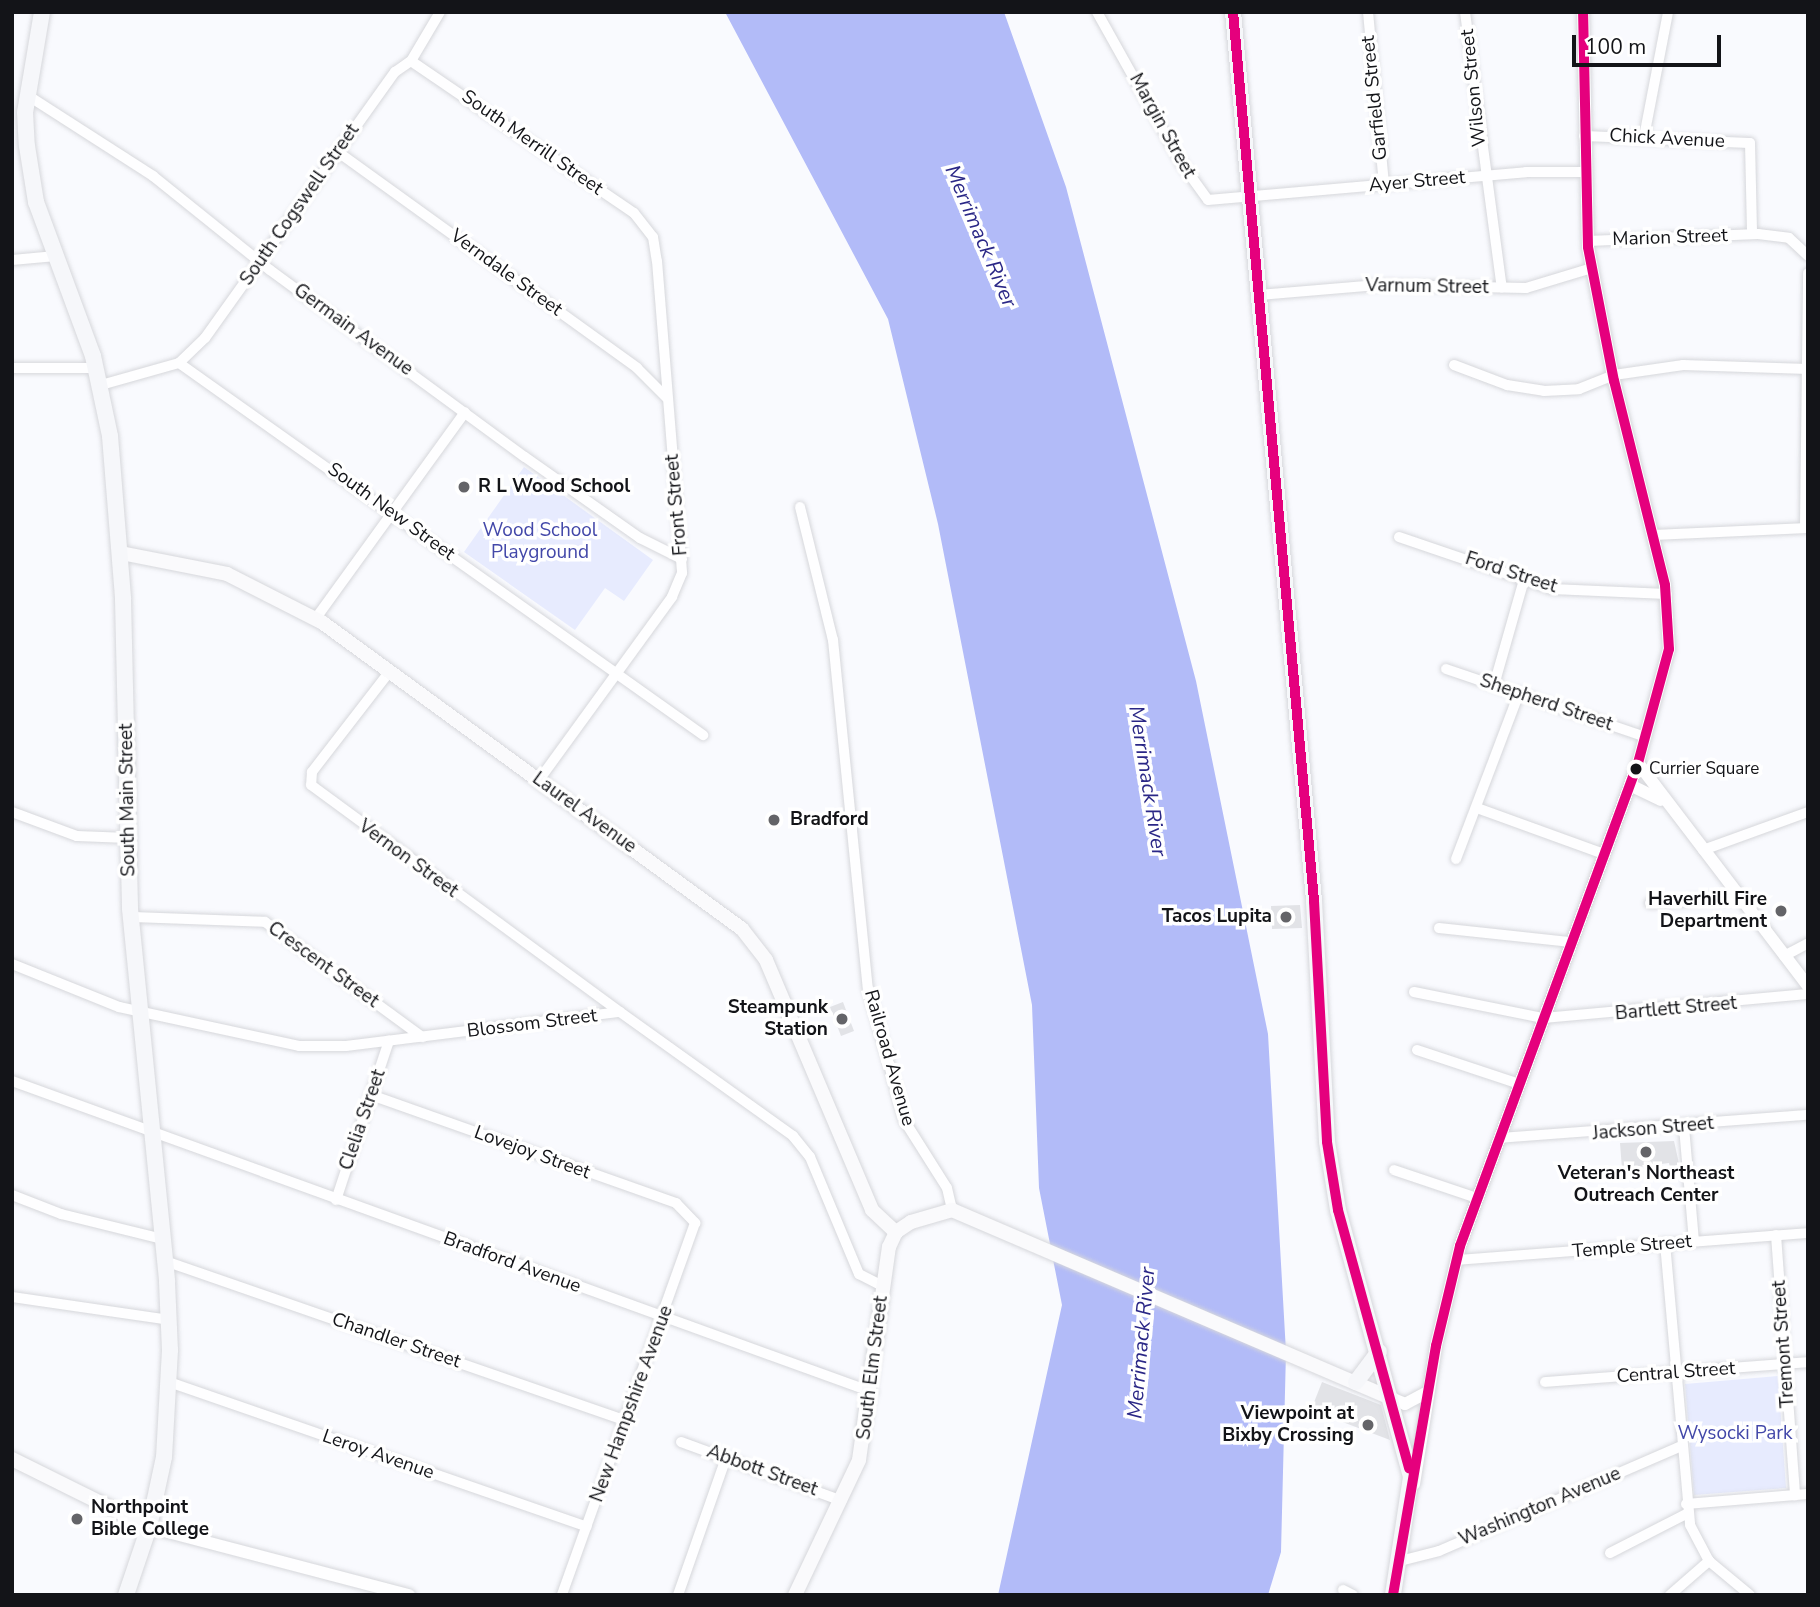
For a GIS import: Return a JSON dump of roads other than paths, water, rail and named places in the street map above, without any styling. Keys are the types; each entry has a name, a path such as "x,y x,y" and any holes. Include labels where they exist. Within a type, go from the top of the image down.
{"main road":[{"name":"South Main Street","path":"42,12 27,96 31,175 56,257 101,385 121,553 131,917 169,1320 169,1382 164,1457 149,1527 126,1595"},
{"path":"1233,12 1314,901 1326,1130 1338,1210 1391,1398 1412,1495 1393,1595"},
{"name":"Laurel Avenue","path":"121,553 208,568 316,618 754,940 872,1210 896,1231"},
{"path":"896,1231 957,1213 1391,1398"},
{"name":"South Elm Street","path":"795,1595 842,1501 859,1460 872,1392 884,1287 896,1231"},
{"path":"1355,1382 1379,1352"},
{"path":"12,1459 149,1527"}],"street":[{"path":"411,61 440,12"},
{"name":"Margin Street","path":"1097,12 1196,187 1208,200 1250,194"},
{"name":"Garfield Street","path":"1368,12 1384,184"},
{"name":"Wilson Street","path":"1465,12 1484,176 1502,288"},
{"path":"1412,1495 1428,1392 1457,1260 1477,1198 1638,763 1667,667 1667,594 1614,375 1588,241 1583,172 1583,12"},
{"path":"1644,137 1668,12"},
{"name":"South Cogswell Street","path":"180,363 205,338 395,72 411,61"},
{"name":"South Merrill Street","path":"411,61 621,204 648,229"},
{"name":"Germain Avenue","path":"27,96 153,176 260,262 465,412 640,538 682,559"},
{"name":"Chick Avenue","path":"1584,136 1750,143 1752,234"},
{"name":"Verndale Street","path":"338,152 637,368 668,400"},
{"name":"Ayer Street","path":"1250,194 1484,176 1583,172"},
{"name":"Front Street","path":"539,780 671,597 682,559 657,261 648,229"},
{"name":"Marion Street","path":"1588,241 1752,234 1789,238 1808,256"},
{"path":"12,260 56,257"},
{"name":"Varnum Street","path":"1259,295 1378,285 1526,288 1592,268"},
{"path":"1653,536 1806,527 1805,369 1808,273"},
{"path":"101,385 180,363"},
{"name":"South New Street","path":"180,363 703,735"},
{"path":"1454,365 1507,385 1544,391 1579,389 1614,375 1683,365 1805,369"},
{"path":"12,368 96,368"},
{"path":"316,618 394,514 465,412"},
{"name":"Railroad Avenue","path":"800,507 833,640 868,988 904,1120 947,1188 957,1213"},
{"name":"Ford Street","path":"1399,537 1524,580 1575,592 1667,594"},
{"path":"1494,685 1524,580"},
{"name":"Shepherd Street","path":"1446,669 1646,737"},
{"name":"Vernon Street","path":"390,671 312,772 311,785 620,1012"},
{"path":"1456,859 1519,693"},
{"path":"1638,763 1661,800 1808,986"},
{"path":"1630,785 1661,800"},
{"path":"1477,808 1604,854"},
{"path":"12,812 77,836 128,838"},
{"path":"1703,850 1808,812"},
{"path":"1650,903 1740,898"},
{"name":"Crescent Street","path":"131,917 265,922 422,1037"},
{"path":"1439,928 1572,942"},
{"path":"1784,956 1808,943"},
{"name":"Blossom Street","path":"12,964 139,1009 279,1044 389,1041 620,1012 793,1136 810,1157 859,1274 884,1287"},
{"name":"Bartlett Street","path":"1414,992 1543,1018 1808,994"},
{"name":"Clelia Street","path":"336,1200 389,1041"},
{"path":"1417,1049 1519,1084"},
{"name":"Bradford Avenue","path":"12,1081 152,1134 872,1392"},
{"name":"Lovejoy Street","path":"371,1095 691,1212"},
{"name":"Jackson Street","path":"1499,1138 1684,1127 1808,1115"},
{"path":"1684,1127 1694,1241"},
{"path":"1394,1170 1477,1198"},
{"path":"12,1195 61,1214 163,1239"},
{"name":"New Hampshire Avenue","path":"562,1595 693,1235 691,1212"},
{"name":"Temple Street","path":"1457,1260 1808,1233"},
{"name":"Tremont Street","path":"1776,1235 1796,1495"},
{"path":"1665,1243 1679,1447 1687,1509 1709,1561 1750,1595"},
{"name":"Chandler Street","path":"165,1261 626,1422"},
{"path":"12,1297 169,1320"},
{"name":"Central Street","path":"1545,1382 1808,1362"},
{"name":"Leroy Avenue","path":"169,1382 587,1527"},
{"path":"1391,1398 1405,1404 1428,1392"},
{"name":"Abbott Street","path":"681,1442 842,1501"},
{"name":"Washington Avenue","path":"1400,1561 1431,1554 1679,1447"},
{"path":"678,1595 726,1458"},
{"path":"1610,1553 1687,1509 1808,1494"},
{"path":"149,1527 409,1595"},
{"path":"1670,1595 1709,1561"}],"water":[{"name":"Merrimack River","path":"725,12 1004,12 1066,187 1196,681 1268,1034 1286,1352 1281,1552 1268,1595 998,1595 1062,1305 1039,1188 1032,1005 938,524 888,319"}],"place":[{"name":"R L Wood School","path":"464,487"},
{"name":"Currier Square","path":"1636,769"},
{"name":"Bradford","path":"774,820"},
{"name":"Haverhill Fire Department","path":"1781,911"},
{"name":"Tacos Lupita","path":"1286,917"},
{"name":"Steampunk Station","path":"842,1019"},
{"name":"Veteran's Northeast Outreach Center","path":"1646,1152"},
{"name":"Viewpoint at Bixby Crossing","path":"1368,1425"},
{"name":"Northpoint Bible College","path":"77,1519"}],"park label":[{"name":"Wood School Playground","path":"540,542"},
{"name":"Wysocki Park","path":"1735,1434"}]}
